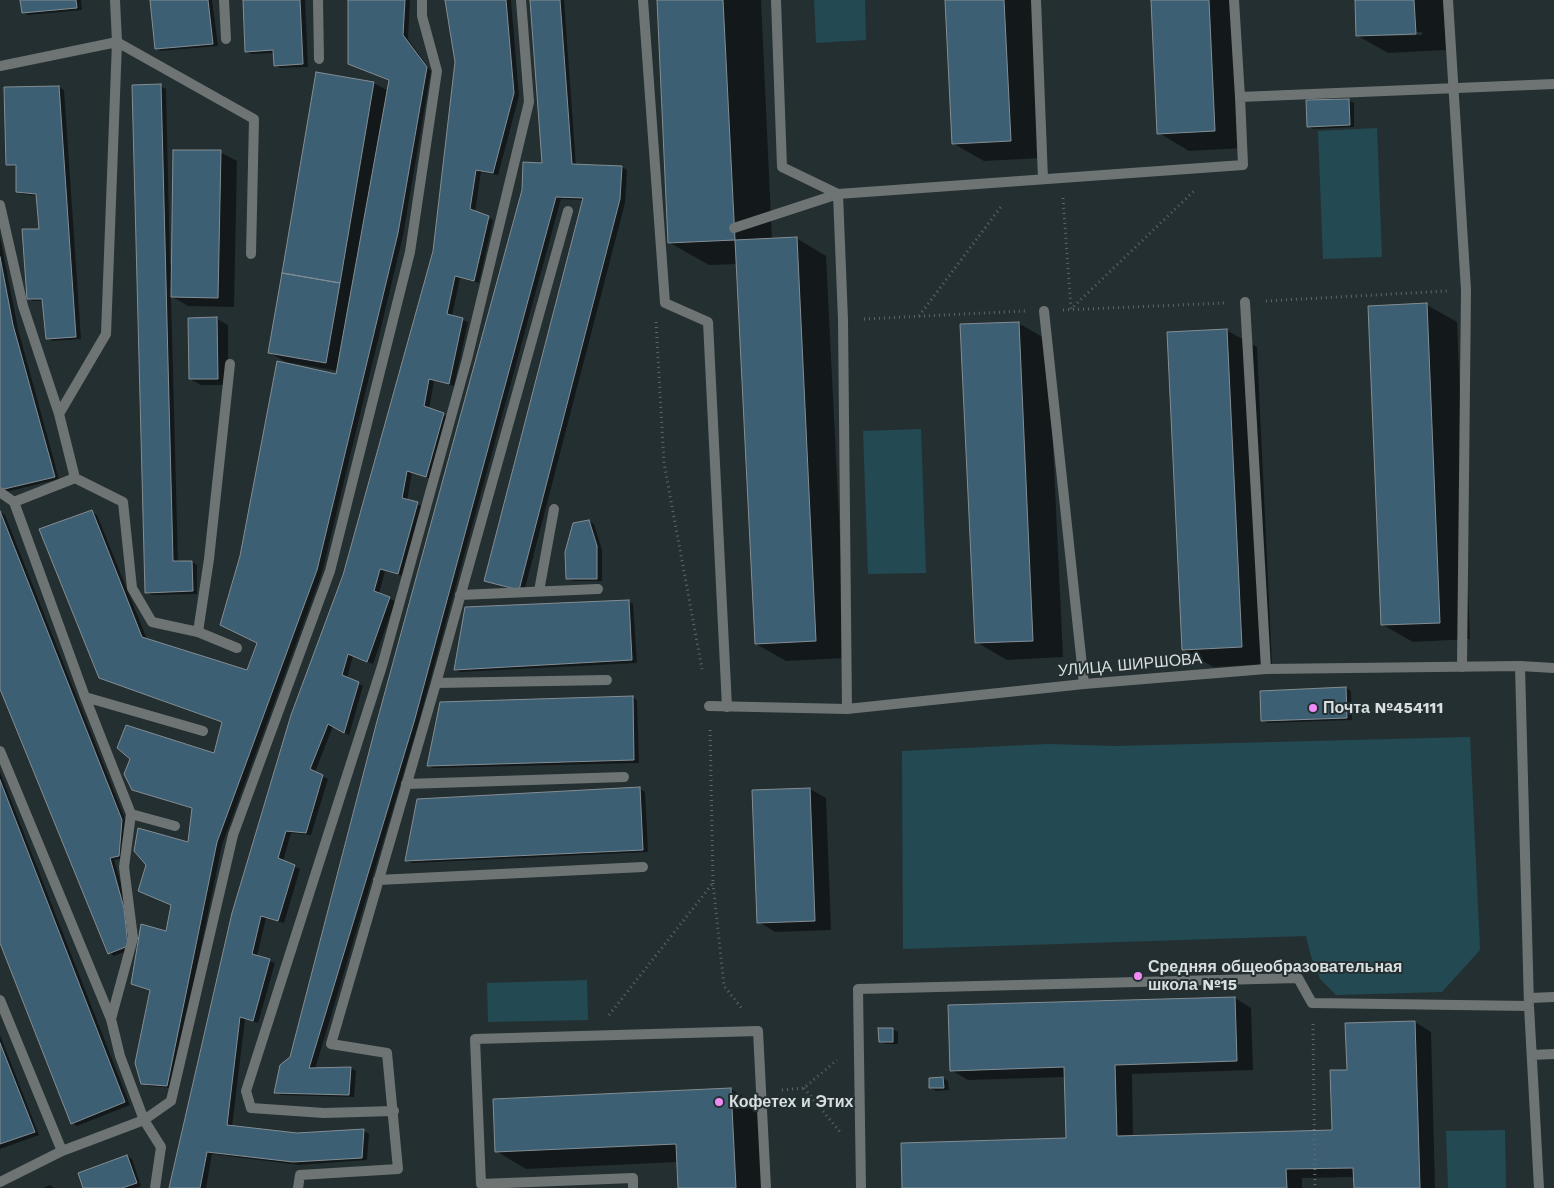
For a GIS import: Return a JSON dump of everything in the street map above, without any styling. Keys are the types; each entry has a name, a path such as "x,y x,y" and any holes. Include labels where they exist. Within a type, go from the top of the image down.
{"street":[{"path":"59,414 106,334 117,42 115,0"},
{"path":"224,0 226,39"},
{"path":"318,0 318,60"},
{"path":"0,1182 62,1152 144,1120 172,1101 233,835 330,571 410,252 437,71 422,16 422,0"},
{"path":"394,1111 324,1113 251,1108 246,1091 382,666 467,359 529,102 521,0"},
{"path":"643,0 664,231 665,304 708,322 727,707"},
{"path":"776,0 782,167 838,194"},
{"path":"1036,0 1043,179"},
{"path":"734,228 838,194 1243,164 1234,0"},
{"path":"1448,0 1466,290 1462,667"},
{"path":"0,66 117,42 254,119 251,254"},
{"path":"1240,97 1554,84"},
{"path":"838,194 843,320 846,709"},
{"path":"0,205 23,306 59,414 75,478"},
{"path":"298,1188 300,1175 398,1169 387,1053 331,1044 436,683 568,210"},
{"path":"1245,302 1266,669"},
{"path":"1044,310 1084,684"},
{"path":"198,632 209,560 230,364"},
{"path":"14,502 75,478 123,502 132,588 152,622 198,632 237,648"},
{"path":"0,492 14,502 85,697 132,814 124,867 133,938 111,1019"},
{"path":"539,591 554,509"},
{"path":"460,596 598,588"},
{"path":"1520,666 1529,1002 1539,1188"},
{"name":"УЛИЦА ШИРШОВА","path":"709,706 846,709 1084,684 1266,669 1520,666 1554,668"},
{"path":"436,683 607,680"},
{"path":"85,697 203,732"},
{"path":"0,751 111,1019 120,1056 144,1120 161,1147 154,1188"},
{"path":"406,784 624,777"},
{"path":"132,814 175,826"},
{"path":"378,880 643,866"},
{"path":"861,1188 858,989 1298,978 1312,1003 1529,1002 1554,998"},
{"path":"0,1000 62,1152"},
{"path":"633,1188 633,1178 481,1184 475,1039 758,1031 766,1188"},
{"path":"1532,1055 1554,1054"}],"path":[{"path":"1071,310 1220,166"},
{"path":"1061,178 1071,310"},
{"path":"919,316 1020,181"},
{"path":"843,320 1466,290"},
{"path":"656,317 664,463 709,706 713,883 724,986 758,1031"},
{"path":"593,1035 713,883"},
{"path":"1312,1003 1315,1188"},
{"path":"788,1090 804,1088 859,1042"},
{"path":"804,1088 861,1159"}],"shaded area":[{"path":"814,0 865,0 866,40 816,43"},
{"path":"1377,128 1382,257 1323,259 1318,131"},
{"path":"921,429 926,573 868,574 863,431"},
{"path":"1470,737 1480,950 1442,992 1336,995 1320,979 1306,936 903,949 902,751 1048,744 1115,746"},
{"path":"587,980 588,1020 488,1022 487,983"},
{"path":"1505,1130 1506,1188 1448,1188 1446,1131"}],"building":[{"path":"20,0 76,0 77,8 22,13"},
{"path":"150,0 208,0 213,44 155,49"},
{"path":"243,0 300,0 303,64 274,66 273,50 245,52"},
{"path":"348,0 405,0 403,35 427,67 398,233 317,570 217,842 167,1086 141,1084 135,1063 150,990 131,984 141,924 166,931 171,905 138,891 146,865 134,851 138,828 188,842 192,808 132,790 124,774 130,759 117,748 126,725 214,753 222,722 99,678 39,529 92,510 142,637 247,670 257,643 220,625 240,556 277,361 336,374 389,80 348,64"},
{"path":"445,0 506,0 514,93 493,173 476,170 470,209 489,216 474,281 455,276 447,314 463,318 449,384 429,379 424,406 444,413 426,477 407,471 402,498 418,502 398,574 380,569 374,591 390,597 367,662 348,654 342,675 359,682 344,733 328,724 310,769 323,775 306,833 286,831 278,858 295,865 278,921 261,916 252,954 270,959 253,1021 240,1017 227,1125 297,1133 364,1129 362,1158 293,1162 207,1152 200,1188 169,1188 232,913 291,715 343,575 433,251 455,62"},
{"path":"530,0 560,0 572,164 622,166 620,199 519,590 484,581 583,198 556,197 414,722 309,1068 351,1067 349,1095 274,1093 280,1065 290,1057 376,725 522,190 523,162 542,163"},
{"path":"657,0 723,0 735,240 668,243"},
{"path":"945,0 1004,0 1011,141 952,144"},
{"path":"1151,0 1209,0 1215,131 1157,134"},
{"path":"1355,0 1414,0 1416,34 1356,36"},
{"path":"316,72 374,82 340,283 282,273"},
{"path":"161,84 173,561 192,561 193,591 145,593 132,85"},
{"path":"59,86 76,337 46,339 42,299 27,299 22,229 39,229 36,194 16,192 16,165 6,165 4,87"},
{"path":"1349,99 1350,125 1307,127 1306,100"},
{"path":"173,150 221,150 218,298 171,297"},
{"path":"797,237 816,641 755,644 735,240"},
{"path":"0,257 13,325 55,477 0,490"},
{"path":"282,273 340,283 326,363 268,353"},
{"path":"1427,303 1440,623 1381,625 1368,306"},
{"path":"217,317 218,379 189,379 188,318"},
{"path":"1019,322 1033,641 975,643 960,324"},
{"path":"1227,329 1242,647 1182,650 1167,332"},
{"path":"0,511 122,820 119,856 110,858 124,908 128,946 108,954 0,689"},
{"path":"589,520 597,546 597,579 566,579 565,552 573,523"},
{"path":"629,600 632,660 454,670 465,607"},
{"path":"1346,687 1347,718 1261,721 1260,691"},
{"path":"633,696 634,760 427,766 440,702"},
{"path":"0,780 125,1102 71,1124 0,943"},
{"path":"640,787 643,850 405,861 417,799"},
{"path":"810,788 815,921 757,923 752,790"},
{"path":"1235,997 1237,1061 1115,1065 1117,1136 1332,1130 1330,1070 1347,1070 1345,1023 1415,1021 1420,1188 1354,1188 1353,1168 1286,1169 1287,1188 902,1188 901,1143 1066,1138 1064,1067 950,1071 948,1005"},
{"path":"878,1028 893,1028 893,1042 879,1042"},
{"path":"0,1043 35,1132 0,1144"},
{"path":"943,1077 944,1088 929,1088 929,1078"},
{"path":"731,1088 736,1188 678,1188 676,1144 495,1152 493,1099"},
{"path":"127,1155 137,1183 122,1188 83,1188 78,1173"}],"place":[{"name":"Почта №454111","path":"1313,708"},
{"name":"Средняя общеобразовательная школа №15","path":"1138,976"},
{"name":"Кофетех и Этих","path":"719,1102"}]}
